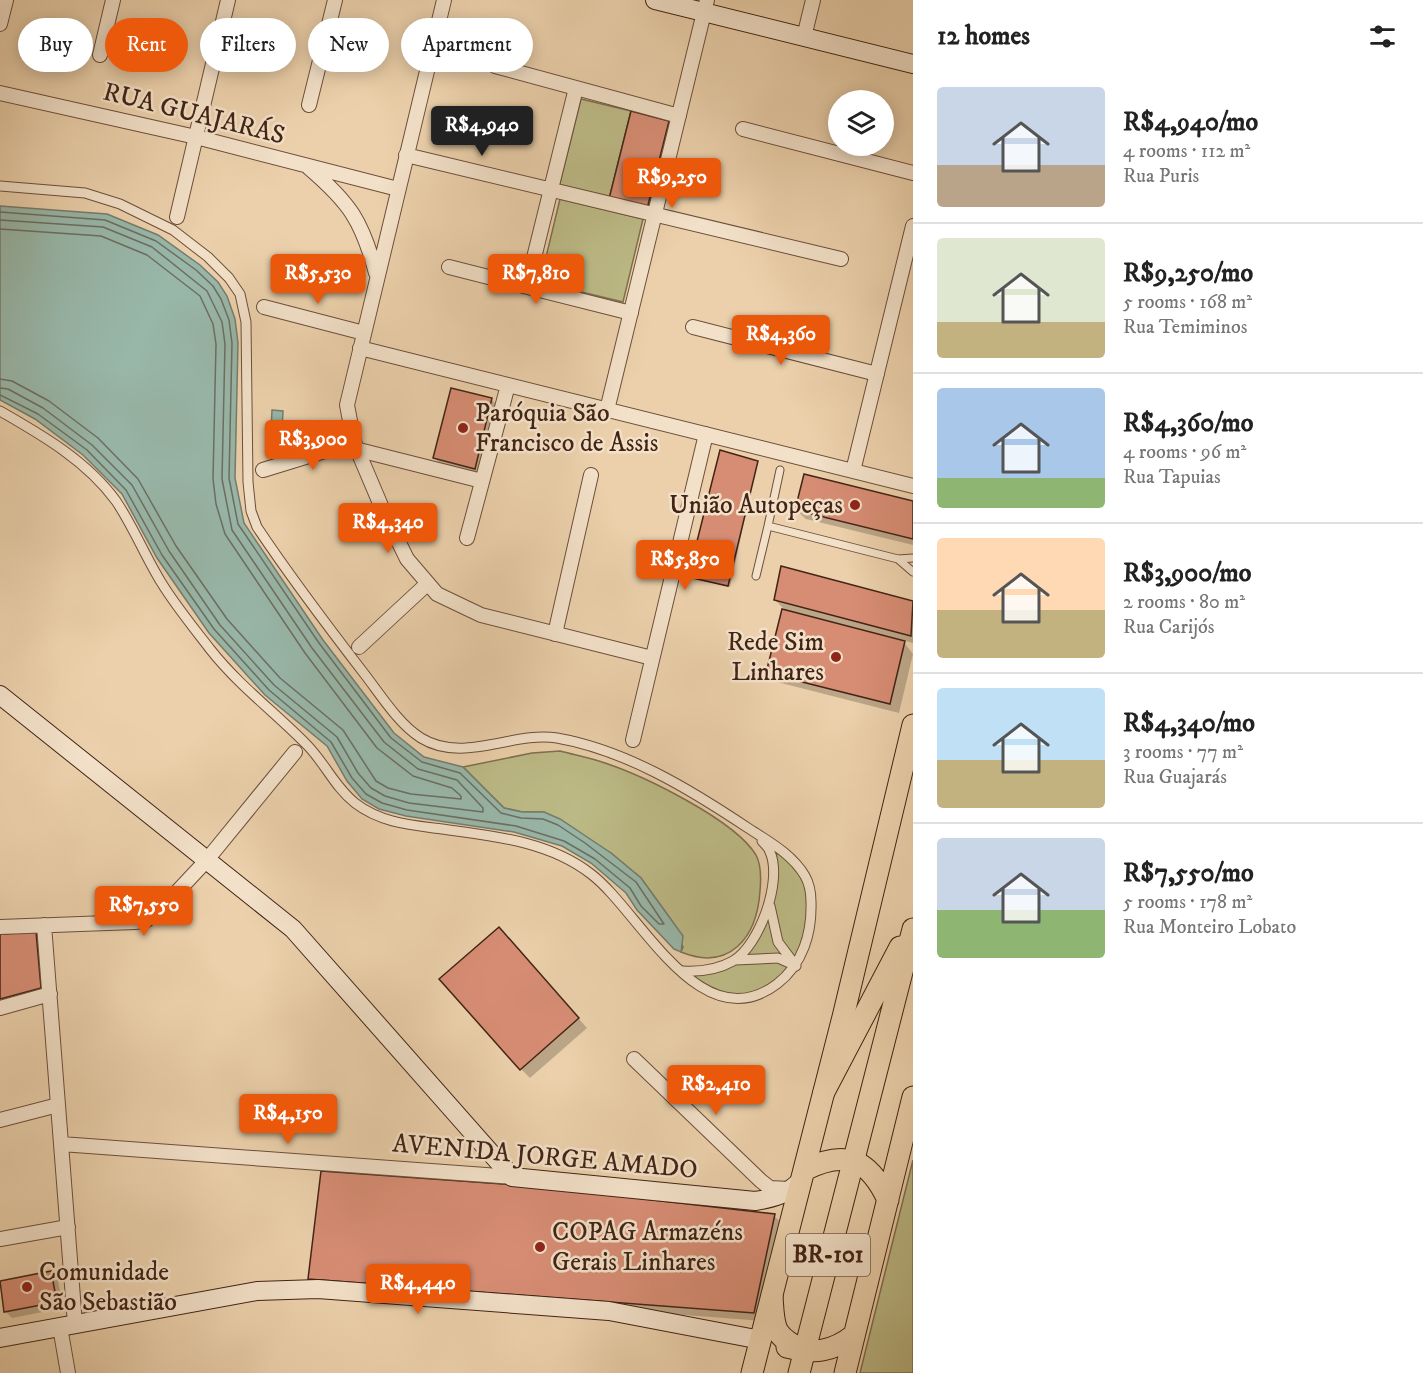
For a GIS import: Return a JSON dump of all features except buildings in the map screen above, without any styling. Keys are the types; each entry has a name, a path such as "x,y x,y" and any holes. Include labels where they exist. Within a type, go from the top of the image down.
{"main road":[{"path":"666,1 706,4 913,64"},
{"path":"805,31 913,51"},
{"path":"0,695 293,929 513,1177"},
{"path":"753,1373 913,725"},
{"path":"824,1092 913,923"},
{"name":"BR-101","path":"799,1373 852,1159 913,929"},
{"path":"845,1373 913,1097"},
{"path":"800,1179 826,1161 852,1159 866,1167 879,1181 888,1200"},
{"name":"AVENIDA JORGE AMADO","path":"513,1177 755,1201 782,1195 800,1179"},
{"path":"0,1338 256,1291 318,1289 609,1311 761,1340 804,1351 822,1352 838,1347 854,1335"},
{"path":"772,1295 775,1328 778,1335 804,1351"}],"street":[{"path":"0,24 6,0"},
{"path":"100,55 113,0"},
{"path":"177,217 228,0"},
{"path":"309,105 335,0"},
{"path":"377,275 444,0"},
{"path":"805,31 813,0"},
{"path":"607,410 706,4"},
{"path":"517,72 679,116"},
{"path":"527,286 576,88"},
{"name":"RUA GUAJARÁS","path":"0,93 196,137 398,189"},
{"path":"743,129 913,173"},
{"path":"406,155 841,259"},
{"name":"RUA GUAJARÁS","path":"306,166 336,190 352,210 363,230 377,275 347,405 356,446 382,508 407,559 437,594 481,615 652,658"},
{"path":"0,186 85,193 120,204 173,230 208,257 229,278 244,306 248,482 251,511 257,527 370,682 418,737 436,745 457,748 540,736 576,742 661,776 699,796 788,855 806,878 812,896 809,934 796,966 772,988 750,996 729,999 709,993 659,951 592,874 569,859 513,840 398,823 372,815 352,801 337,786 309,747 236,680 213,653 161,582 115,500 64,450 0,411"},
{"path":"853,471 877,374 907,280 913,226"},
{"path":"449,267 631,313"},
{"path":"264,307 364,333"},
{"path":"693,327 877,374"},
{"path":"360,348 913,486"},
{"path":"467,538 508,385"},
{"path":"633,740 706,434"},
{"path":"263,470 356,446 482,481"},
{"path":"555,634 591,475"},
{"path":"359,647 427,584"},
{"path":"0,927 145,921 161,909 206,861 295,752"},
{"path":"735,960 753,942 770,895 774,873 771,853 757,834"},
{"path":"770,895 770,914 778,942 796,966"},
{"path":"44,925 68,1227 68,1373"},
{"path":"682,971 703,972 735,960 778,958 796,966"},
{"path":"0,1008 50,994"},
{"path":"634,1059 770,1188 781,1190 800,1179"},
{"path":"0,1120 58,1105"},
{"name":"AVENIDA JORGE AMADO","path":"61,1144 513,1177"},
{"path":"0,1239 68,1227"}],"lane":[{"path":"756,576 780,470"},
{"path":"768,526 898,559 913,558"},
{"path":"898,559 913,572"}],"shaded area":[{"path":"581,99 631,111 609,199 559,187"},
{"path":"560,199 643,219 623,302 540,282"},
{"path":"560,751 605,763 642,778 709,814 745,842 758,859 760,887 758,908 753,923 747,936 738,946 727,954 714,957 698,957 681,952 683,947 672,921 641,878 611,853 544,812 522,812 504,808 463,767 532,753"},
{"path":"771,853 788,855 812,896 801,955 772,988 729,999 682,971 719,967 753,943 770,895"},
{"path":"913,1160 913,1373 860,1373"}],"water":[{"path":"0,206 107,214 158,235 200,265 218,282 227,296 235,319 238,343 235,478 244,523 323,640 394,733 424,757 463,767 504,808 522,812 544,812 560,819 611,853 641,878 683,936 681,952 674,949 637,910 626,893 591,863 562,846 514,832 406,816 379,809 362,799 347,781 327,746 265,695 209,633 157,558 122,494 83,455 35,419 0,400"},
{"path":"314,264 319,266 321,271 319,276 314,278 309,276 307,271 309,266"},
{"path":"272,410 283,411 282,430 271,430"}],"place":[{"name":"Paróquia São Francisco de Assis","path":"463,428"},
{"name":"União Autopeças","path":"855,505"},
{"name":"Rede Sim Linhares","path":"836,657"},
{"name":"COPAG Armazéns Gerais Linhares","path":"540,1247"},
{"name":"Comunidade São Sebastião","path":"27,1287"}]}
